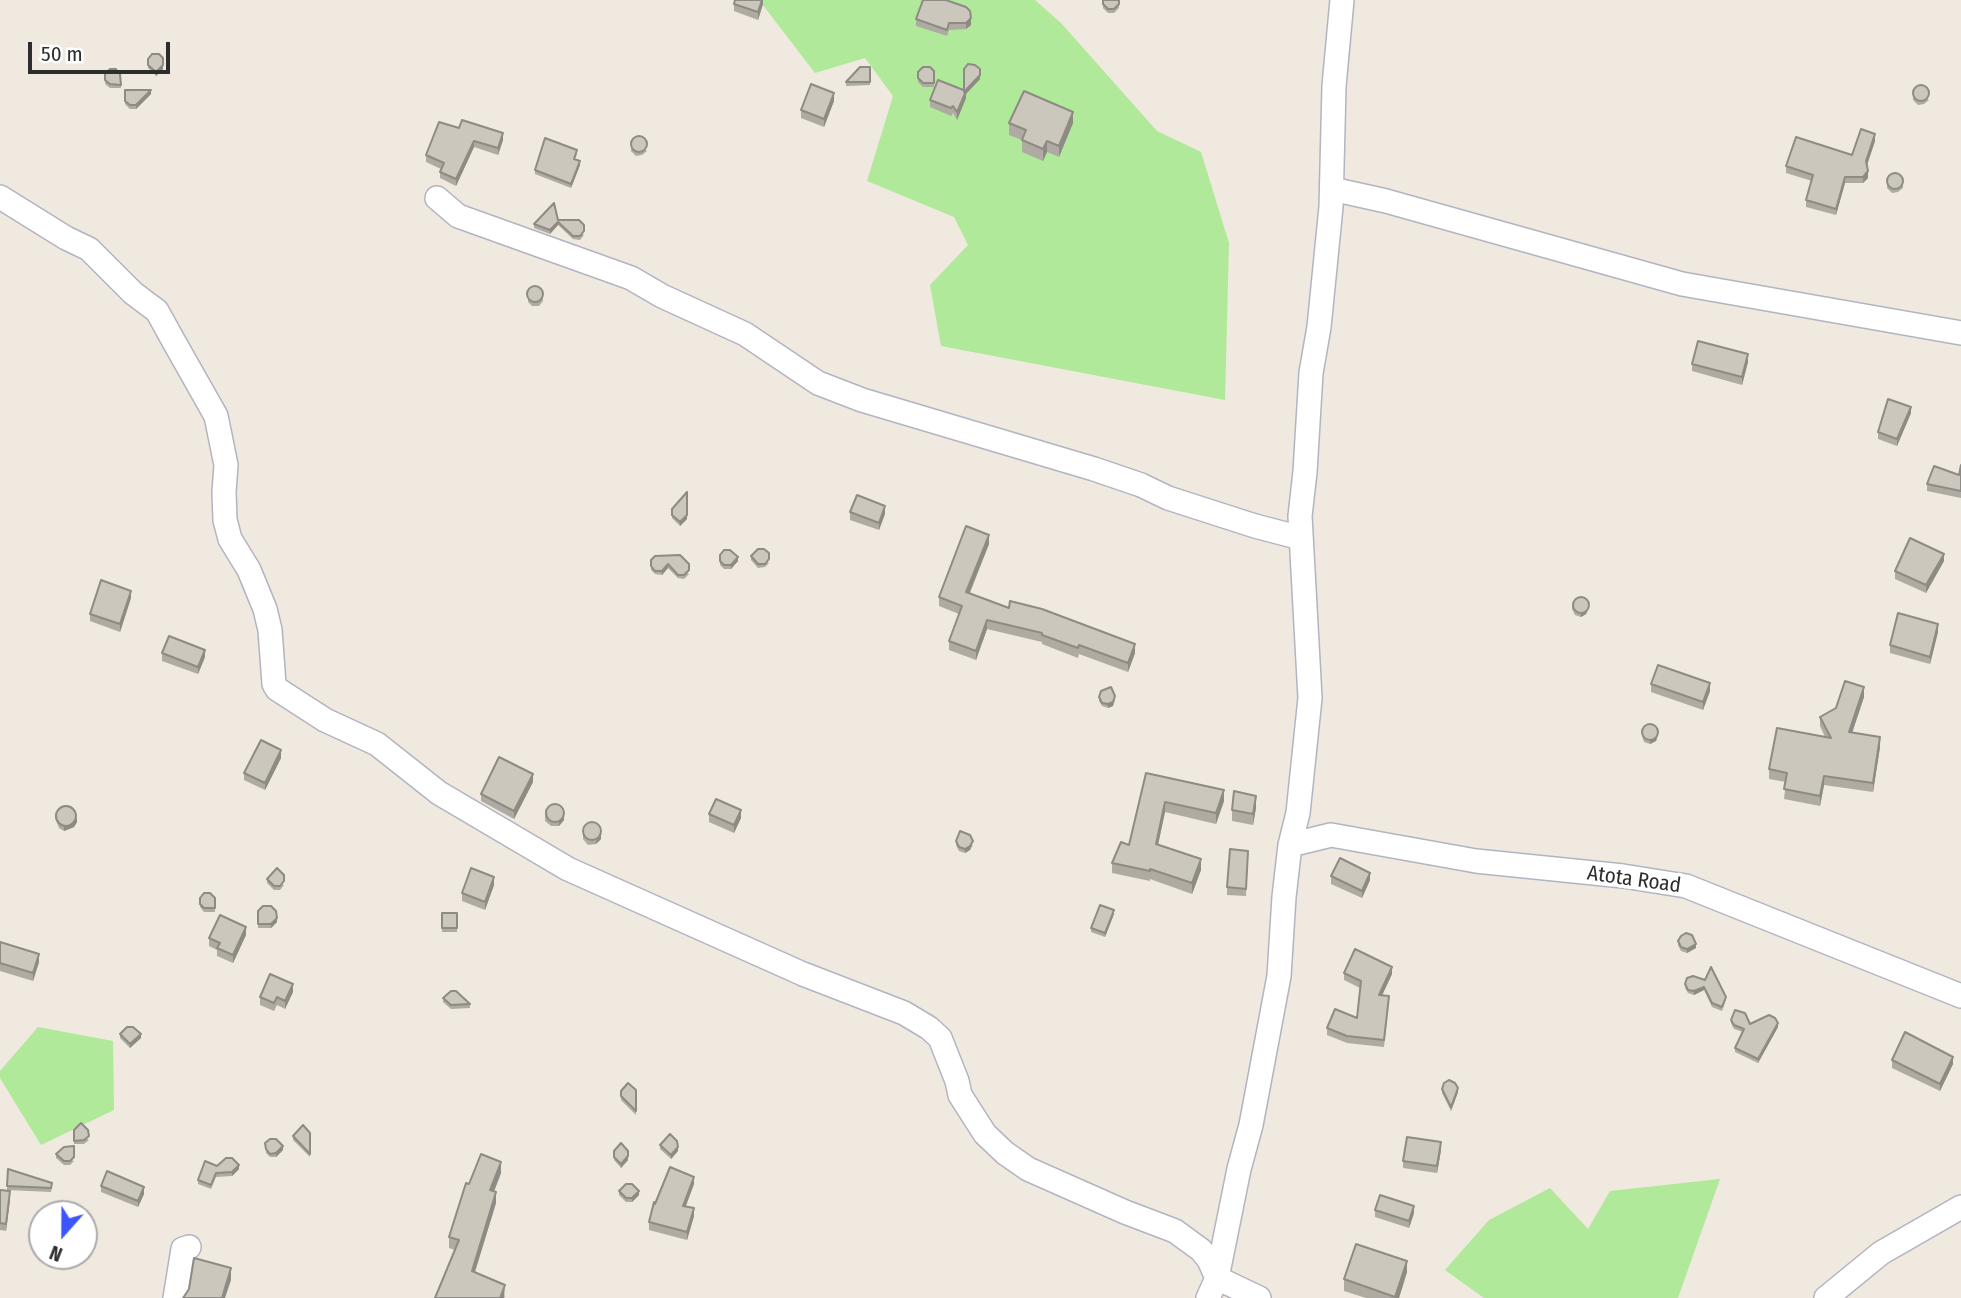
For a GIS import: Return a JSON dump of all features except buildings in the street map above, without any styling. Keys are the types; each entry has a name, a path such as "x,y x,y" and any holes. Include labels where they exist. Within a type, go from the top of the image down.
{"street":[{"path":"1212,1288 1251,1125 1279,975 1290,845 1297,813 1310,698 1300,516 1311,373 1322,297 1332,189 1334,86 1342,0"},
{"path":"1332,189 1386,201 1682,284 1961,333"},
{"path":"0,197 66,238 89,249 133,293 156,311 216,416 226,465 224,492 230,539 256,584 265,609 270,630 274,684 277,689 324,720 377,744 439,793 568,869 803,974 904,1013 929,1028 940,1038 960,1095 985,1134 1005,1153 1028,1169 1175,1231 1202,1250 1209,1260 1212,1288"},
{"path":"437,198 458,216 631,278 662,296 745,334 818,383 873,404 1105,473 1141,485 1168,498 1301,538"},
{"name":"Atota Road","path":"1290,845 1331,835 1476,861 1623,876 1686,886 1961,996"},
{"path":"1826,1298 1881,1253 1961,1207"},
{"path":"175,1298 183,1249 189,1247"},
{"path":"1212,1288 1259,1298"}],"green space":[{"path":"759,0 1035,0 1061,23 1157,131 1201,152 1229,243 1225,400 941,346 930,285 968,245 954,217 867,181 893,96 865,58 815,73"},
{"path":"38,1027 113,1041 114,1110 41,1145 0,1078 0,1071"},
{"path":"1720,1179 1678,1298 1484,1298 1445,1270 1489,1220 1550,1188 1588,1229 1610,1191"}]}
